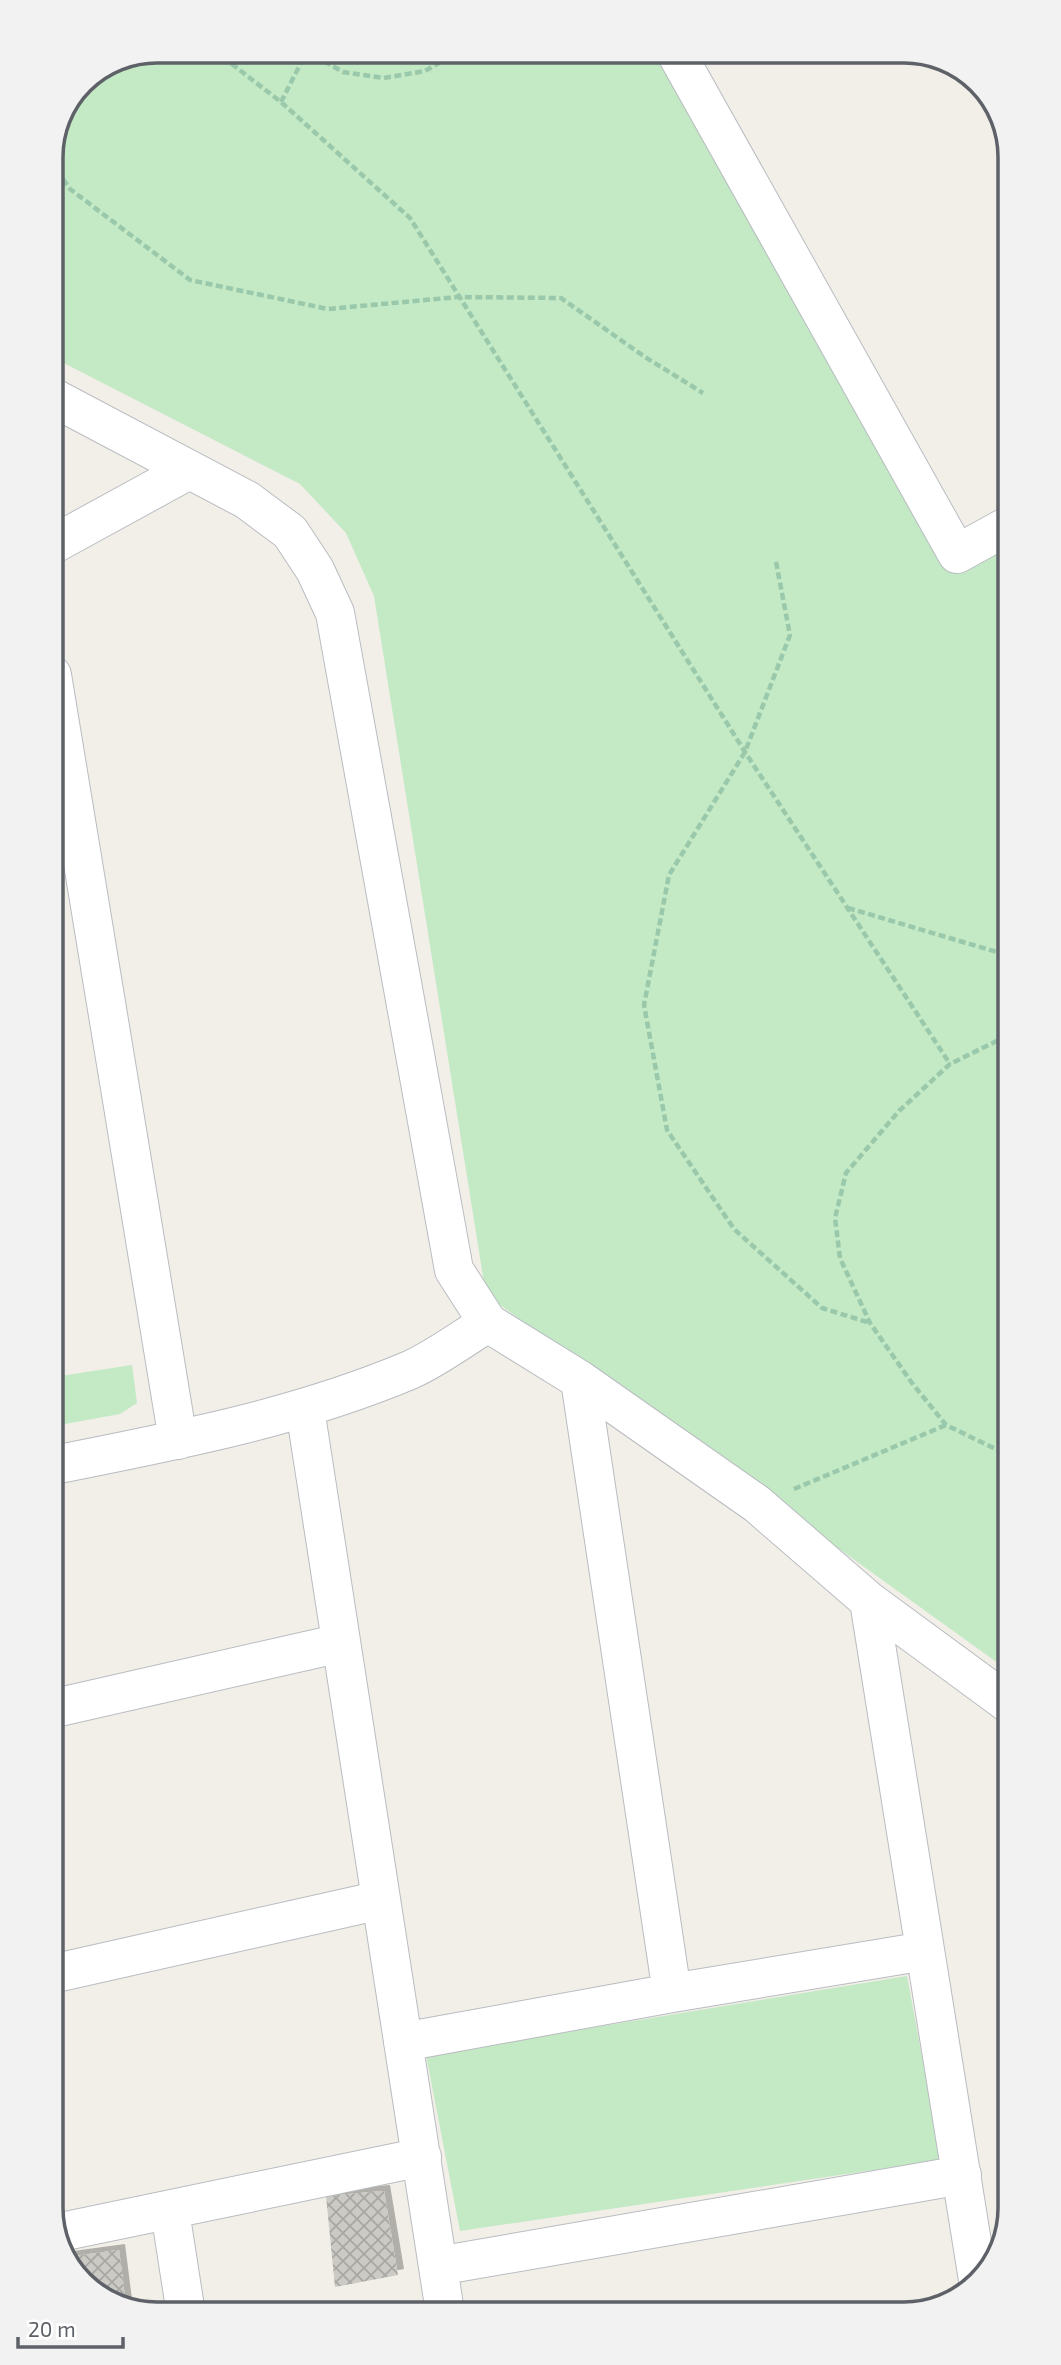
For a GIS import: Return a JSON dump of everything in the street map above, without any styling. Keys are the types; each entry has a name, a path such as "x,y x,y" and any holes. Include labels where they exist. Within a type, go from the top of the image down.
{"street":[{"path":"682,63 957,554 998,531"},
{"path":"63,403 247,500 290,532 315,569 335,613 454,1270 488,1323 580,1380 757,1504 869,1601 998,1696"},
{"path":"63,539 189,470"},
{"path":"63,742 178,1440"},
{"path":"63,1463 178,1440 304,1409 412,1369 488,1323"},
{"path":"580,1380 672,1993"},
{"path":"304,1409 443,2302"},
{"path":"869,1601 976,2268"},
{"path":"63,1706 341,1643"},
{"path":"63,1971 382,1900"},
{"path":"403,2042 925,1951"},
{"path":"66,2232 422,2157"},
{"path":"438,2266 962,2175"},
{"path":"170,2211 184,2302"}],"path":[{"path":"231,63 281,102 410,218 745,752 950,1065"},
{"path":"281,102 300,63"},
{"path":"327,63 343,72 384,78 425,71 439,63"},
{"path":"63,179 70,189 190,280 328,309 458,296 561,298 645,357 703,393"},
{"path":"776,562 790,635 745,752 669,875 643,1005 667,1130 734,1229 822,1308 870,1323"},
{"path":"847,907 998,952"},
{"path":"998,1041 950,1065 900,1111 846,1174 835,1218 840,1258 870,1323 912,1383 946,1425 998,1450"},
{"path":"757,1504 946,1425"}],"green space":[{"path":"157,63 684,63 970,561 998,546 998,1663 486,1295 374,596 346,533 300,484 63,363 63,150 66,132 82,100 95,86 126,68"},
{"path":"132,1365 137,1403 120,1414 63,1424 63,1376"},
{"path":"907,1976 941,2160 460,2231 426,2055"}],"building":[{"path":"384,2191 398,2275 335,2287 326,2196"},
{"path":"119,2250 125,2297 90,2275 76,2256"}]}
